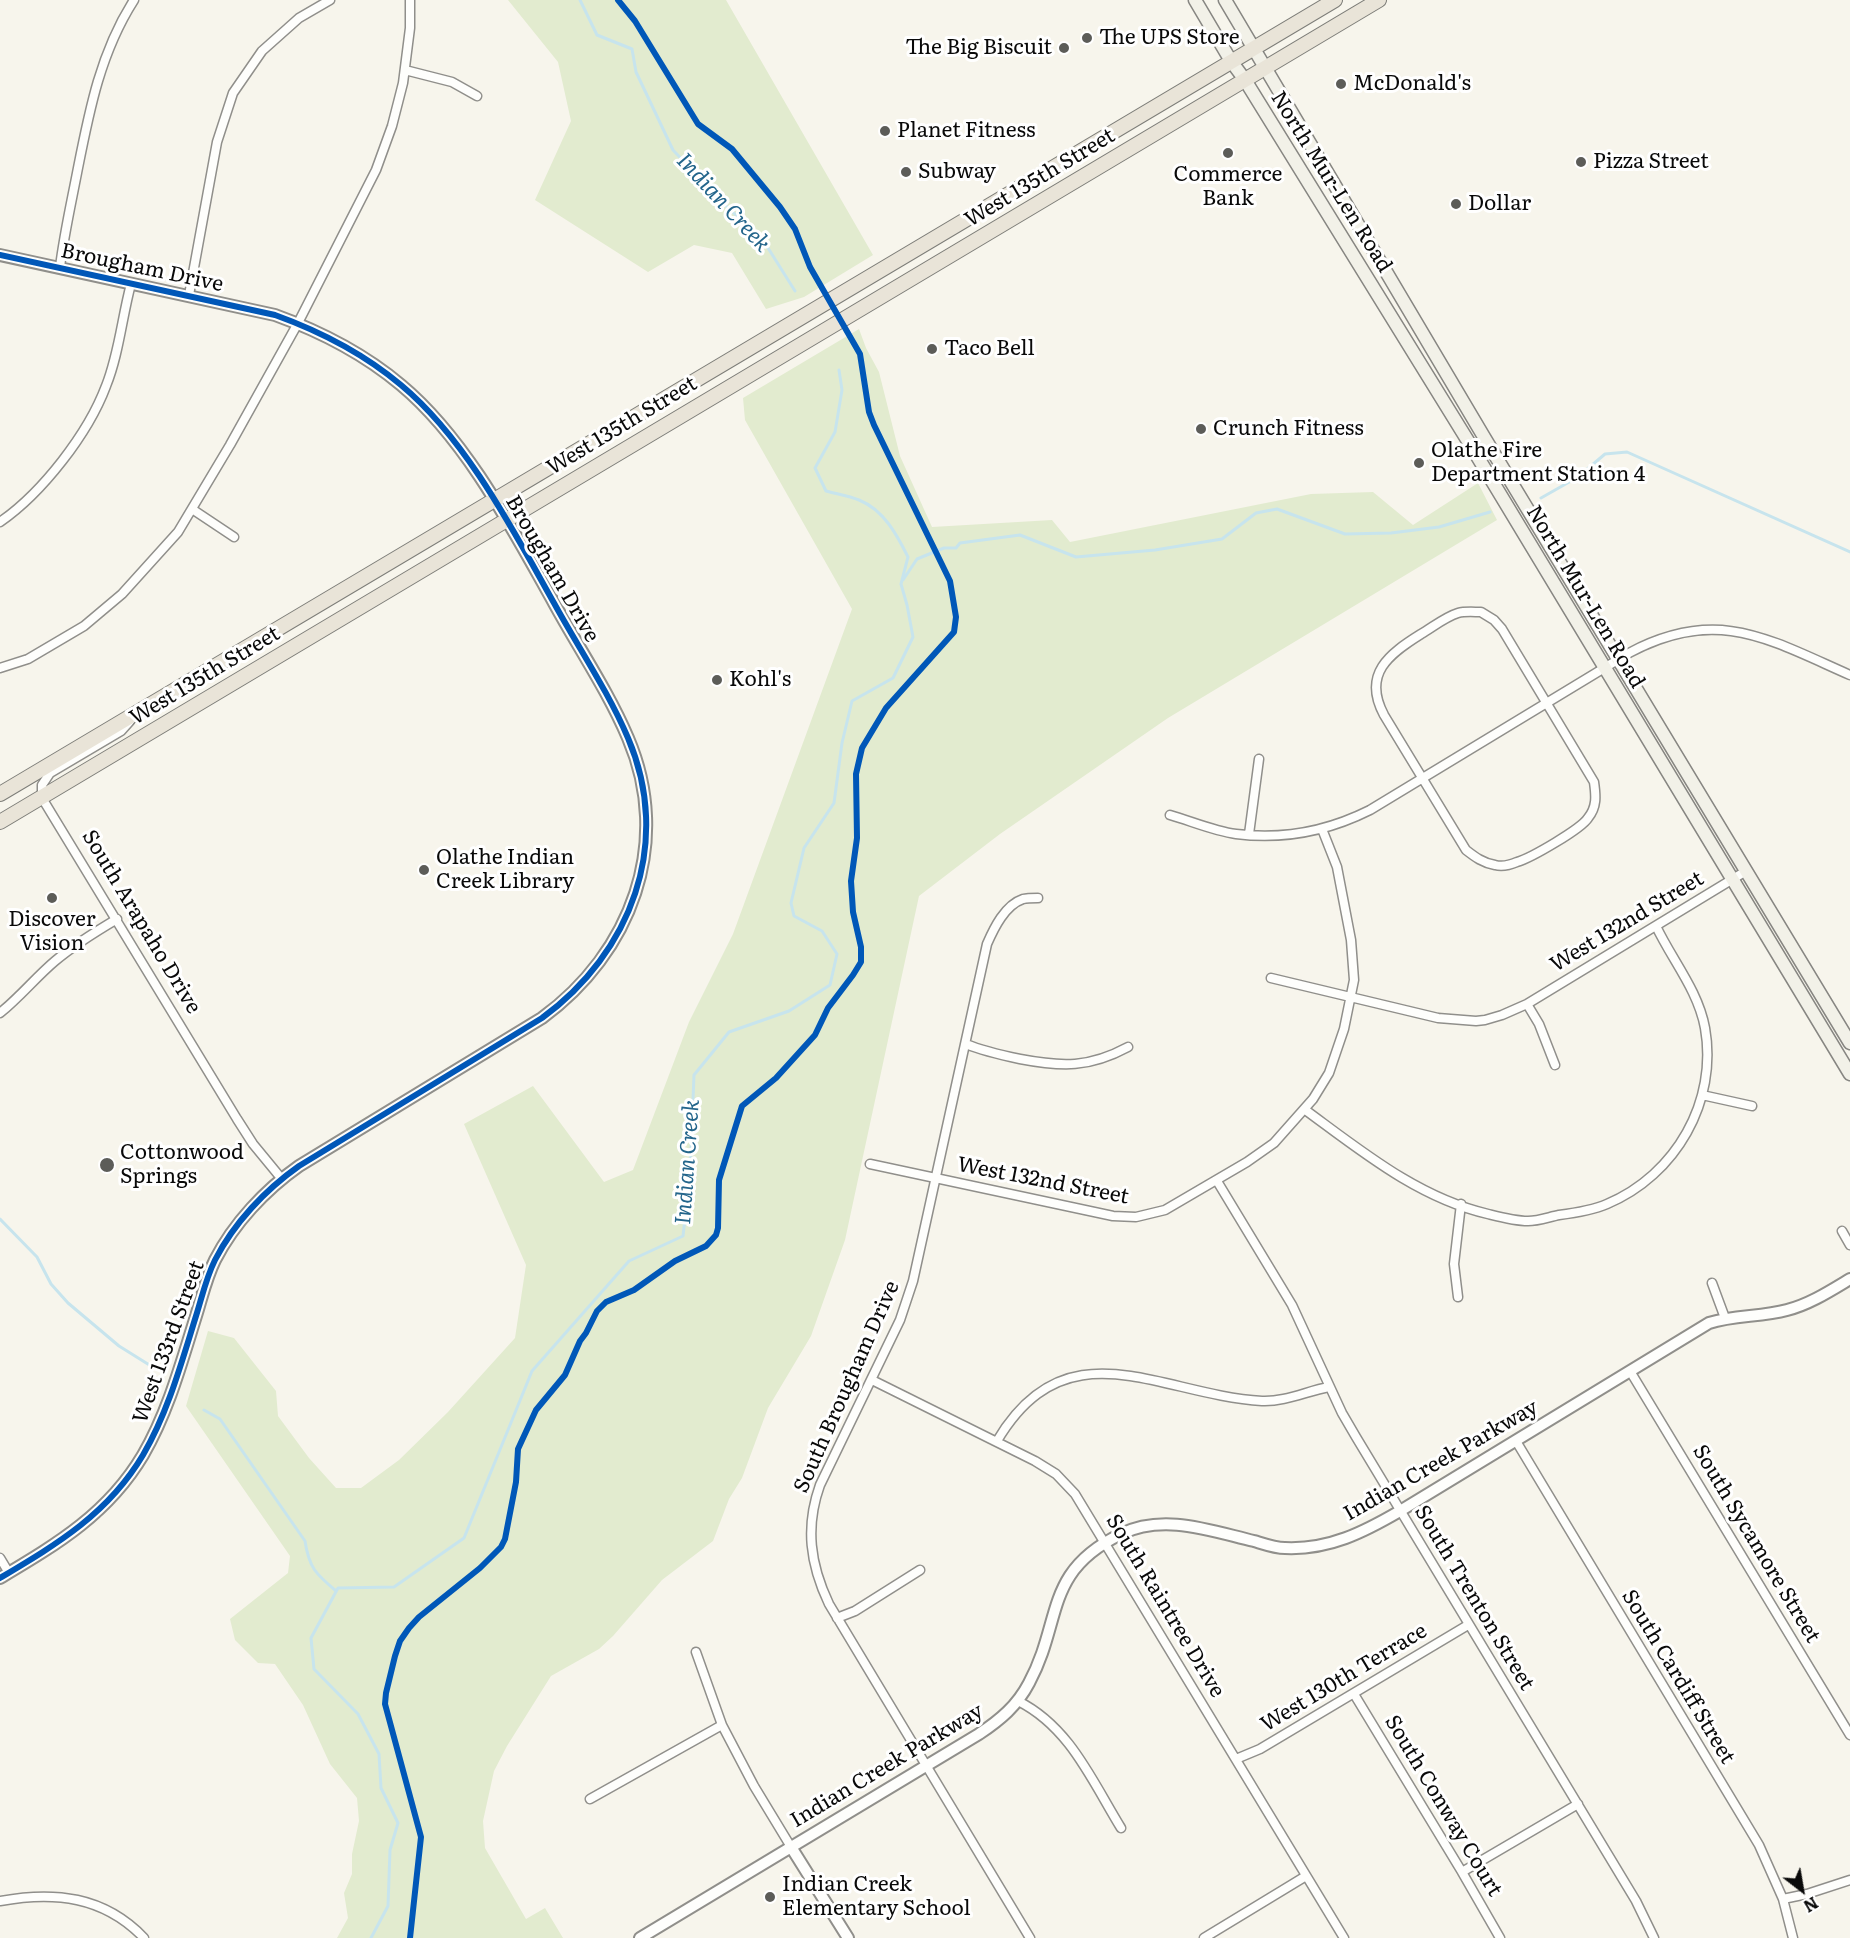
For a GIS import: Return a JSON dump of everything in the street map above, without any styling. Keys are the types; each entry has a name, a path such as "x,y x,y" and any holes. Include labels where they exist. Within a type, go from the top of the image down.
{"main road":[{"name":"North Mur-Len Road","path":"1195,0 1231,62 1245,80 1468,441 1850,1074"},
{"name":"North Mur-Len Road","path":"1225,0 1618,660 1850,1043"},
{"name":"West 135th Street","path":"0,794 1335,0"},
{"name":"West 135th Street","path":"0,822 1379,0"}],"street":[{"path":"60,267 92,98 102,64 134,0"},
{"path":"189,295 217,142 233,93 251,64 270,43 299,18 330,0"},
{"path":"0,668 28,659 84,626 122,594 178,532 298,323 376,170 392,126 405,70 410,0"},
{"path":"405,70 452,82 477,96"},
{"name":"Brougham Drive","path":"0,255 266,312 298,323 344,344 370,361 402,385 442,426 494,500 619,717 629,740 642,786 645,822 644,847 637,886 627,917 610,949 581,985 562,1004 435,1084"},
{"path":"0,522 35,491 63,460 98,407 107,384 131,284"},
{"path":"192,509 234,537"},
{"path":"1481,612 1494,620 1505,634 1547,703 1594,783 1596,797 1594,807 1588,819 1578,828 1521,861 1496,866 1480,860 1466,850 1379,705 1377,681 1386,660 1398,648 1459,613 1481,612"},
{"path":"1170,815 1236,834 1283,836 1322,830 1346,822 1370,810 1618,660 1648,643 1674,633 1720,629 1744,633 1766,639 1850,675"},
{"path":"42,798 42,784 50,773 121,731 138,711"},
{"path":"1249,834 1259,759"},
{"name":"South Arapaho Drive","path":"42,798 237,1119 253,1144 281,1178"},
{"path":"1322,830 1337,867 1351,940 1354,980 1350,998"},
{"name":"West 132nd Street","path":"1271,978 1438,1018 1476,1021 1502,1015 1527,1004 1746,871"},
{"name":"South Brougham Drive","path":"1030,1938 837,1618 820,1586 810,1545 812,1516 820,1485 900,1320 913,1281 987,944 1011,906 1023,899 1038,898"},
{"path":"0,1013 76,944 117,919"},
{"path":"1304,1109 1379,1163 1433,1194 1485,1213 1527,1221 1605,1205 1620,1198 1648,1179 1672,1155 1690,1127 1702,1095 1708,1063 1701,1014 1692,989 1656,926"},
{"name":"West 132nd Street","path":"870,1164 1124,1217 1148,1216 1165,1210 1217,1180 1274,1143 1313,1099 1329,1073 1344,1029 1350,998"},
{"path":"1527,1004 1539,1024 1555,1065"},
{"path":"966,1044 984,1051 1048,1064 1066,1065 1093,1062 1128,1047"},
{"name":"West 133rd Street","path":"4,1575 49,1549 84,1524 106,1505 142,1456 170,1399 204,1287 215,1261 229,1237 253,1207 281,1178 435,1084"},
{"path":"1702,1095 1752,1106"},
{"name":"South Trenton Street","path":"1217,1180 1287,1298 1342,1413 1636,1901 1654,1938"},
{"path":"1458,1297 1454,1264 1461,1204"},
{"path":"1842,1231 1850,1245"},
{"name":"Indian Creek Parkway","path":"640,1938 999,1720 1018,1701 1030,1683 1063,1587 1081,1561 1122,1533 1145,1527 1178,1523 1283,1549 1304,1548 1348,1538 1400,1511 1709,1323 1725,1318 1794,1308 1827,1293 1850,1279"},
{"path":"1712,1283 1725,1318"},
{"name":"South Sycamore Street","path":"1630,1371 1850,1735"},
{"path":"997,1441 1009,1420 1034,1396 1058,1383 1083,1375 1123,1374 1241,1399 1264,1401 1294,1397 1329,1387"},
{"name":"South Raintree Drive","path":"872,1380 1035,1461 1056,1474 1075,1494 1344,1938"},
{"name":"South Cardiff Street","path":"1516,1441 1759,1845 1783,1899 1794,1938"},
{"path":"0,1558 4,1575"},
{"path":"837,1618 855,1611 920,1570"},
{"name":"West 130th Terrace","path":"1236,1759 1260,1749 1468,1625"},
{"path":"696,1652 722,1725 754,1786 848,1938"},
{"name":"South Conway Court","path":"1354,1694 1500,1938"},
{"path":"1018,1701 1035,1709 1066,1739 1120,1828"},
{"path":"590,1799 722,1725"},
{"path":"1462,1872 1578,1804"},
{"path":"1204,1938 1306,1876"},
{"path":"1783,1899 1850,1880"},
{"path":"0,1901 42,1895 90,1902 116,1915 144,1938"}],"green space":[{"path":"508,0 726,0 873,255 804,297 766,309 732,253 694,245 648,272 535,200 571,121 558,62"},
{"path":"859,329 879,372 900,456 932,527 1052,520 1070,542 1311,494 1373,492 1413,525 1478,483 1497,520 1168,718 1000,834 919,896 845,1240 811,1336 768,1408 742,1478 729,1499 713,1541 662,1580 599,1649 551,1676 494,1771 483,1821 485,1848 526,1919 545,1908 563,1938 337,1938 348,1918 344,1893 352,1874 352,1854 359,1821 357,1798 330,1764 303,1705 275,1664 258,1663 235,1640 230,1619 288,1573 290,1556 186,1406 208,1331 234,1338 276,1391 278,1416 309,1458 336,1488 361,1488 399,1460 448,1412 515,1338 526,1265 464,1124 533,1086 604,1182 633,1170 689,1022 733,934 852,609 745,420 743,398"}],"waterway":[{"name":"Indian Creek","path":"580,0 597,35 632,49 636,72 673,150 725,205 763,240 795,291"},
{"name":"Indian Creek","path":"371,1938 388,1906 390,1850 398,1823 381,1788 379,1754 358,1714 314,1669 311,1638 338,1588 394,1587 464,1538 532,1371 629,1261 683,1236 690,1174 694,1075 729,1032 789,1011 830,985 837,954 822,931 794,916 791,903 804,848 834,803 842,743 852,701 893,678 913,637 901,584 908,557 899,540 883,517 868,504 826,491 815,468 835,432 842,390 839,370"},
{"path":"1541,498 1578,477 1605,454 1627,452 1850,552"},
{"path":"903,580 917,559 944,548 956,548 960,543 1020,535 1076,557 1155,550 1222,539 1256,513 1277,509 1345,534 1391,533 1439,527 1490,512"},
{"path":"0,1219 37,1257 51,1284 68,1303 119,1346 151,1366"},
{"path":"204,1410 220,1419 305,1541 314,1570 336,1591"}],"cycle path":[{"path":"410,1938 421,1837 385,1704 400,1641 419,1617 480,1568 501,1547 505,1539 516,1482 518,1449 536,1410 565,1375 597,1311 606,1302 634,1290 675,1261 706,1246 716,1235 719,1180 742,1106 776,1078 815,1035 828,1008 861,962 861,947 853,912 851,881 857,838 856,774 862,748 886,708 954,632 956,617 950,581 869,412 860,354 810,267 795,229 780,207 732,149 698,124 635,21 618,0"},
{"path":"0,255 275,315 341,344 372,363 401,385 425,407 467,458 505,516 602,686 628,738 641,778 646,817 644,856 635,893 620,929 599,962 573,992 542,1018 299,1166 251,1208 231,1233 215,1260 167,1405 152,1439 129,1476 114,1494 80,1526 0,1578"}],"place":[{"name":"The UPS Store","path":"1087,38"},
{"name":"The Big Biscuit","path":"1064,48"},
{"name":"McDonald's","path":"1341,84"},
{"name":"Planet Fitness","path":"885,131"},
{"name":"Commerce Bank","path":"1228,153"},
{"name":"Pizza Street","path":"1581,162"},
{"name":"Subway","path":"906,172"},
{"name":"Dollar","path":"1456,204"},
{"name":"Taco Bell","path":"932,349"},
{"name":"Crunch Fitness","path":"1201,429"},
{"name":"Olathe Fire Department Station 4","path":"1419,463"},
{"name":"Kohl's","path":"717,680"},
{"name":"Olathe Indian Creek Library","path":"424,870"},
{"name":"Discover Vision","path":"52,898"},
{"name":"Cottonwood Springs","path":"107,1165"},
{"name":"Indian Creek Elementary School","path":"770,1897"}]}
